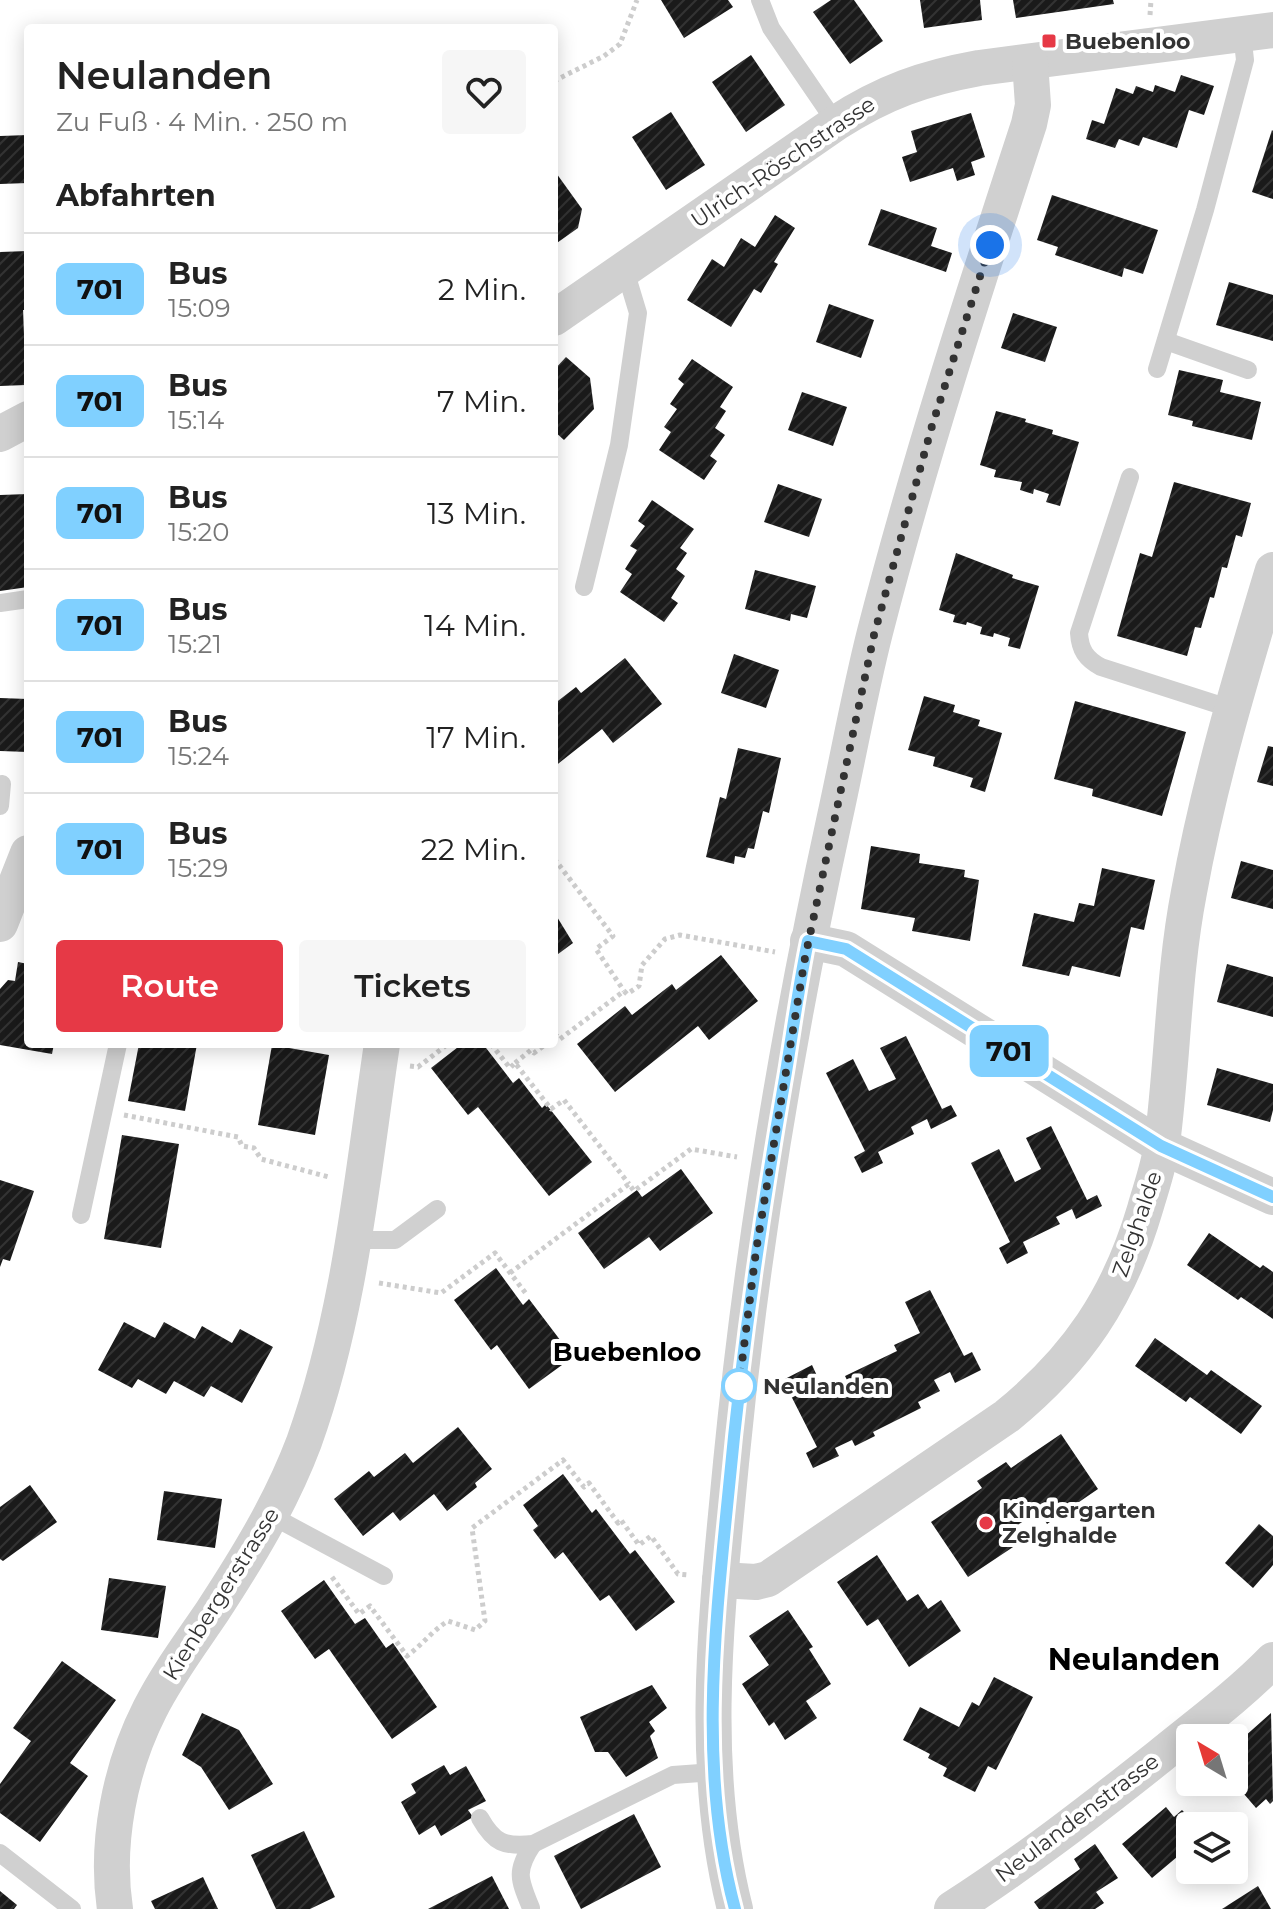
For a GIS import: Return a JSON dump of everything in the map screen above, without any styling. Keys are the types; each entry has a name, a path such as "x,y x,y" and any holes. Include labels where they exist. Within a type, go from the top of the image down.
{"street":[{"name":"Ulrich-Röschstrasse","path":"558,315 836,123 901,87 938,76 1258,32"},
{"path":"735,1909 722,1854 714,1772 709,1578 770,1163 806,949 874,635 932,426 1029,124 1033,105 1030,62"},
{"path":"0,434 24,421"},
{"name":"Zelghalde","path":"709,1578 756,1582 768,1579 994,1425 1034,1394 1080,1344 1121,1278 1135,1242 1161,1146 1178,955 1211,785 1273,570"},
{"path":"0,924 18,876"},
{"path":"806,949 846,949 1161,1146 1273,1197"},
{"name":"Kienbergerstrasse","path":"115,1909 115,1825 134,1746 165,1684 272,1516 303,1442 327,1368 354,1240 381,1048"},
{"name":"Neulandenstrasse","path":"952,1909 1073,1826 1223,1705 1273,1660"}],"lane":[{"path":"760,0 771,28 836,123"},
{"path":"1157,369 1245,60 1258,32"},
{"path":"584,587 619,445 638,313 625,270"},
{"path":"1166,341 1248,370"},
{"path":"1130,477 1079,633 1084,653 1101,667 1232,709"},
{"path":"0,603 24,600"},
{"path":"0,806 2,784"},
{"path":"81,1215 117,1048"},
{"path":"354,1240 395,1240 437,1209"},
{"path":"272,1516 384,1576"},
{"path":"480,1818 491,1838 514,1846 533,1844 673,1775 714,1772"},
{"path":"531,1908 522,1886 520,1864 533,1844"},
{"path":"0,1853 72,1909"}],"path":[{"path":"558,79 604,56 620,44 637,0"},
{"path":"558,864 613,936 596,949 627,994 639,986 642,965 665,939 680,935 806,949"},
{"path":"558,872 562,869"},
{"path":"558,1037 560,1039 624,991"},
{"path":"413,1066 418,1067 443,1048"},
{"path":"494,1048 510,1068 531,1050 534,1053 541,1048"},
{"path":"515,1063 551,1109 564,1100 634,1191 691,1149 770,1163"},
{"path":"103,1112 238,1137 242,1146 254,1148 261,1159 326,1176"},
{"path":"510,1273 629,1184"},
{"path":"380,1283 441,1293 495,1253 527,1295"},
{"path":"319,1570 331,1576 359,1614 370,1606 407,1656 420,1647 428,1634 448,1621 475,1630 485,1621 472,1528 563,1460 584,1487 589,1483 618,1523 621,1520 639,1545 651,1536 678,1574 709,1578"}],"building":[{"path":"661,0 728,0 733,7 684,38"},
{"path":"831,0 854,0 883,41 850,64 813,12"},
{"path":"920,0 980,0 982,20 924,28"},
{"path":"1013,0 1113,0 1114,4 1016,18"},
{"path":"751,55 785,105 746,132 712,82"},
{"path":"1181,75 1214,86 1204,115 1189,110 1177,148 1143,137 1139,146 1119,139 1115,148 1086,139 1092,120 1104,124 1116,88 1133,94 1136,86 1153,92 1155,85 1175,92"},
{"path":"671,112 705,165 666,190 632,137"},
{"path":"971,113 985,157 971,162 975,175 957,181 953,168 910,182 902,157 917,152 911,131"},
{"path":"1273,131 1273,199 1252,192"},
{"path":"24,135 24,183 0,184 0,136"},
{"path":"558,176 582,209 578,228 558,242"},
{"path":"1052,195 1158,230 1143,274 1124,268 1122,277 1055,255 1058,247 1037,240"},
{"path":"881,209 937,228 931,246 952,253 946,272 868,245"},
{"path":"775,215 795,228 774,262 778,264 761,293 754,289 731,327 687,300 712,259 724,267 741,238 755,247"},
{"path":"24,251 24,385 0,386 0,252"},
{"path":"1229,282 1273,295 1273,341 1216,325"},
{"path":"829,304 874,320 861,358 816,342"},
{"path":"1013,313 1057,327 1045,362 1001,348"},
{"path":"566,357 590,378 594,409 564,440 558,435 558,366"},
{"path":"692,359 733,387 720,407 726,411 715,428 725,435 710,456 717,461 704,480 659,450 671,432 664,427 677,409 670,404 684,384 678,379"},
{"path":"1179,370 1223,380 1220,392 1261,402 1252,440 1192,426 1193,421 1168,415"},
{"path":"802,392 847,407 833,446 788,430"},
{"path":"996,411 1026,419 1025,422 1053,430 1052,434 1079,442 1060,506 1046,502 1049,494 1034,489 1033,494 1020,490 1022,482 994,477 996,470 980,465"},
{"path":"1174,482 1251,503 1242,537 1236,535 1227,568 1222,567 1214,598 1210,597 1201,628 1195,627 1187,656 1117,636 1140,553 1152,557"},
{"path":"778,484 822,499 809,537 764,522"},
{"path":"24,494 24,588 0,591 0,495"},
{"path":"652,500 694,529 680,548 687,553 676,569 685,576 671,598 678,603 664,622 620,592 632,574 625,569 637,550 630,546 645,526 638,521"},
{"path":"956,553 1013,575 1012,578 1039,586 1020,649 1008,646 1010,638 994,633 993,637 980,634 982,627 953,622 955,615 939,610"},
{"path":"755,570 816,586 807,618 791,614 790,621 745,609"},
{"path":"734,654 779,670 766,708 721,693"},
{"path":"625,658 662,704 613,743 602,729 558,764 558,701 576,687 581,693"},
{"path":"924,696 955,705 953,712 980,720 978,726 1002,733 985,792 970,787 973,778 933,766 935,757 908,750"},
{"path":"0,698 24,699 24,752 0,751"},
{"path":"1075,701 1186,732 1162,816 1092,796 1093,789 1054,779"},
{"path":"1268,746 1273,747 1273,786 1257,782"},
{"path":"738,748 781,758 769,813 763,811 754,849 748,848 745,858 735,856 734,864 706,857 720,797 726,799"},
{"path":"871,846 920,854 919,863 965,870 964,877 979,880 970,941 912,931 915,918 861,909"},
{"path":"1241,861 1273,870 1273,909 1231,898"},
{"path":"1102,868 1155,880 1144,930 1131,927 1120,977 1072,966 1069,976 1022,966 1034,913 1074,922 1079,903 1094,906"},
{"path":"558,919 573,943 558,954"},
{"path":"721,955 758,1001 709,1040 698,1026 615,1092 577,1044 625,1006 632,1015 672,984 676,990"},
{"path":"18,962 24,963 24,1048 53,1048 52,1054 0,1045 0,989 8,980 15,981"},
{"path":"1227,964 1273,977 1273,1017 1217,1002"},
{"path":"906,1036 942,1109 951,1105 957,1116 931,1129 927,1119 911,1127 914,1134 878,1152 883,1163 862,1173 854,1157 865,1151 826,1073 853,1059 869,1091 896,1079 880,1048"},
{"path":"138,1048 196,1048 185,1111 128,1101"},
{"path":"271,1048 329,1055 315,1135 258,1125"},
{"path":"457,1048 486,1048 513,1083 519,1078 542,1108 546,1104 592,1162 549,1196 478,1107 468,1115 431,1068"},
{"path":"1217,1068 1273,1084 1270,1122 1207,1105"},
{"path":"1051,1126 1087,1200 1097,1195 1102,1206 1076,1219 1072,1209 1056,1217 1060,1224 1023,1242 1028,1253 1007,1264 999,1248 1010,1242 971,1163 999,1149 1015,1182 1041,1169 1026,1138"},
{"path":"122,1135 179,1144 161,1248 104,1239"},
{"path":"681,1169 713,1213 660,1251 649,1237 604,1269 578,1233 637,1190 642,1197"},
{"path":"0,1180 34,1191 10,1261 3,1259 0,1267"},
{"path":"1209,1233 1260,1268 1263,1265 1273,1272 1273,1319 1241,1297 1238,1300 1187,1265"},
{"path":"496,1268 523,1305 529,1299 573,1357 529,1389 497,1345 491,1350 454,1300"},
{"path":"930,1290 964,1356 972,1352 981,1370 955,1383 950,1372 934,1380 940,1391 918,1402 921,1408 873,1432 875,1436 855,1446 852,1440 835,1448 839,1456 813,1468 806,1453 817,1447 783,1380 812,1365 825,1393 848,1382 845,1376 897,1351 894,1345 920,1333 905,1302"},
{"path":"124,1322 155,1338 164,1322 195,1339 202,1326 232,1343 240,1329 273,1347 242,1403 211,1386 204,1397 174,1381 166,1394 138,1379 132,1388 98,1370"},
{"path":"1155,1338 1207,1375 1211,1370 1262,1406 1241,1434 1190,1397 1186,1402 1135,1366"},
{"path":"458,1427 492,1469 475,1483 477,1487 447,1511 434,1494 400,1521 393,1512 363,1536 334,1499 369,1471 374,1477 405,1453 413,1463"},
{"path":"1061,1434 1098,1489 1047,1524 1039,1511 1010,1530 1019,1543 968,1577 931,1522 982,1488 977,1481 1006,1462 1011,1468"},
{"path":"563,1474 592,1513 596,1509 630,1554 635,1550 675,1602 636,1631 609,1595 600,1601 563,1552 555,1559 533,1530 538,1526 523,1505"},
{"path":"30,1485 57,1522 3,1561 0,1559 0,1507"},
{"path":"164,1491 222,1499 215,1548 157,1540"},
{"path":"1259,1524 1273,1536 1273,1565 1253,1588 1225,1563"},
{"path":"877,1555 907,1601 918,1594 928,1609 941,1600 961,1631 909,1667 878,1619 867,1626 837,1582"},
{"path":"109,1578 166,1586 158,1638 101,1630"},
{"path":"324,1580 355,1624 365,1618 386,1648 393,1643 437,1707 392,1739 329,1649 315,1659 281,1611"},
{"path":"788,1610 813,1647 809,1649 831,1684 806,1701 817,1718 785,1740 774,1722 769,1726 742,1684 769,1665 749,1636"},
{"path":"62,1661 116,1700 70,1763 88,1776 40,1842 0,1813 0,1784 31,1741 13,1728"},
{"path":"994,1677 1033,1697 996,1770 988,1766 975,1792 943,1776 947,1768 928,1758 930,1754 903,1740 920,1707 959,1727 972,1702 979,1706"},
{"path":"652,1685 667,1708 649,1722 655,1731 650,1736 658,1758 626,1777 608,1752 595,1752 580,1717"},
{"path":"202,1713 239,1730 273,1784 229,1810 201,1767 182,1755"},
{"path":"1271,1713 1273,1801 1270,1804 1266,1799 1256,1808 1246,1796 1248,1734"},
{"path":"444,1765 450,1775 466,1766 486,1801 468,1810 473,1817 441,1836 435,1825 419,1835 401,1802 416,1793 411,1784"},
{"path":"1166,1807 1174,1817 1176,1815 1176,1858 1152,1878 1122,1844"},
{"path":"634,1814 661,1867 581,1909 554,1856"},
{"path":"304,1831 335,1897 310,1909 276,1909 251,1855"},
{"path":"1095,1844 1118,1878 1096,1892 1104,1903 1095,1909 1039,1909 1034,1902 1080,1869 1074,1859"},
{"path":"492,1876 509,1909 428,1909"},
{"path":"203,1877 218,1909 155,1909 151,1901"},
{"path":"1258,1886 1271,1909 1222,1909"},
{"path":"0,1891 17,1905 14,1909 0,1909"}],"bus line":[{"name":"701","path":"735,1909 722,1854 714,1772 714,1678 720,1580 756,1251 808,941 846,949 1161,1146 1273,1197"}],"place":[{"name":"Buebenloo","path":"1049,41"},
{"name":"Neulanden","path":"739,1386"},
{"name":"Kindergarten Zelghalde","path":"986,1523"}],"district":[{"name":"Buebenloo","path":"627,1352"},
{"name":"Neulanden","path":"1134,1659"}],"route":[{"path":"739,1386 756,1251 805,958 874,635 932,426 990,245"}]}
